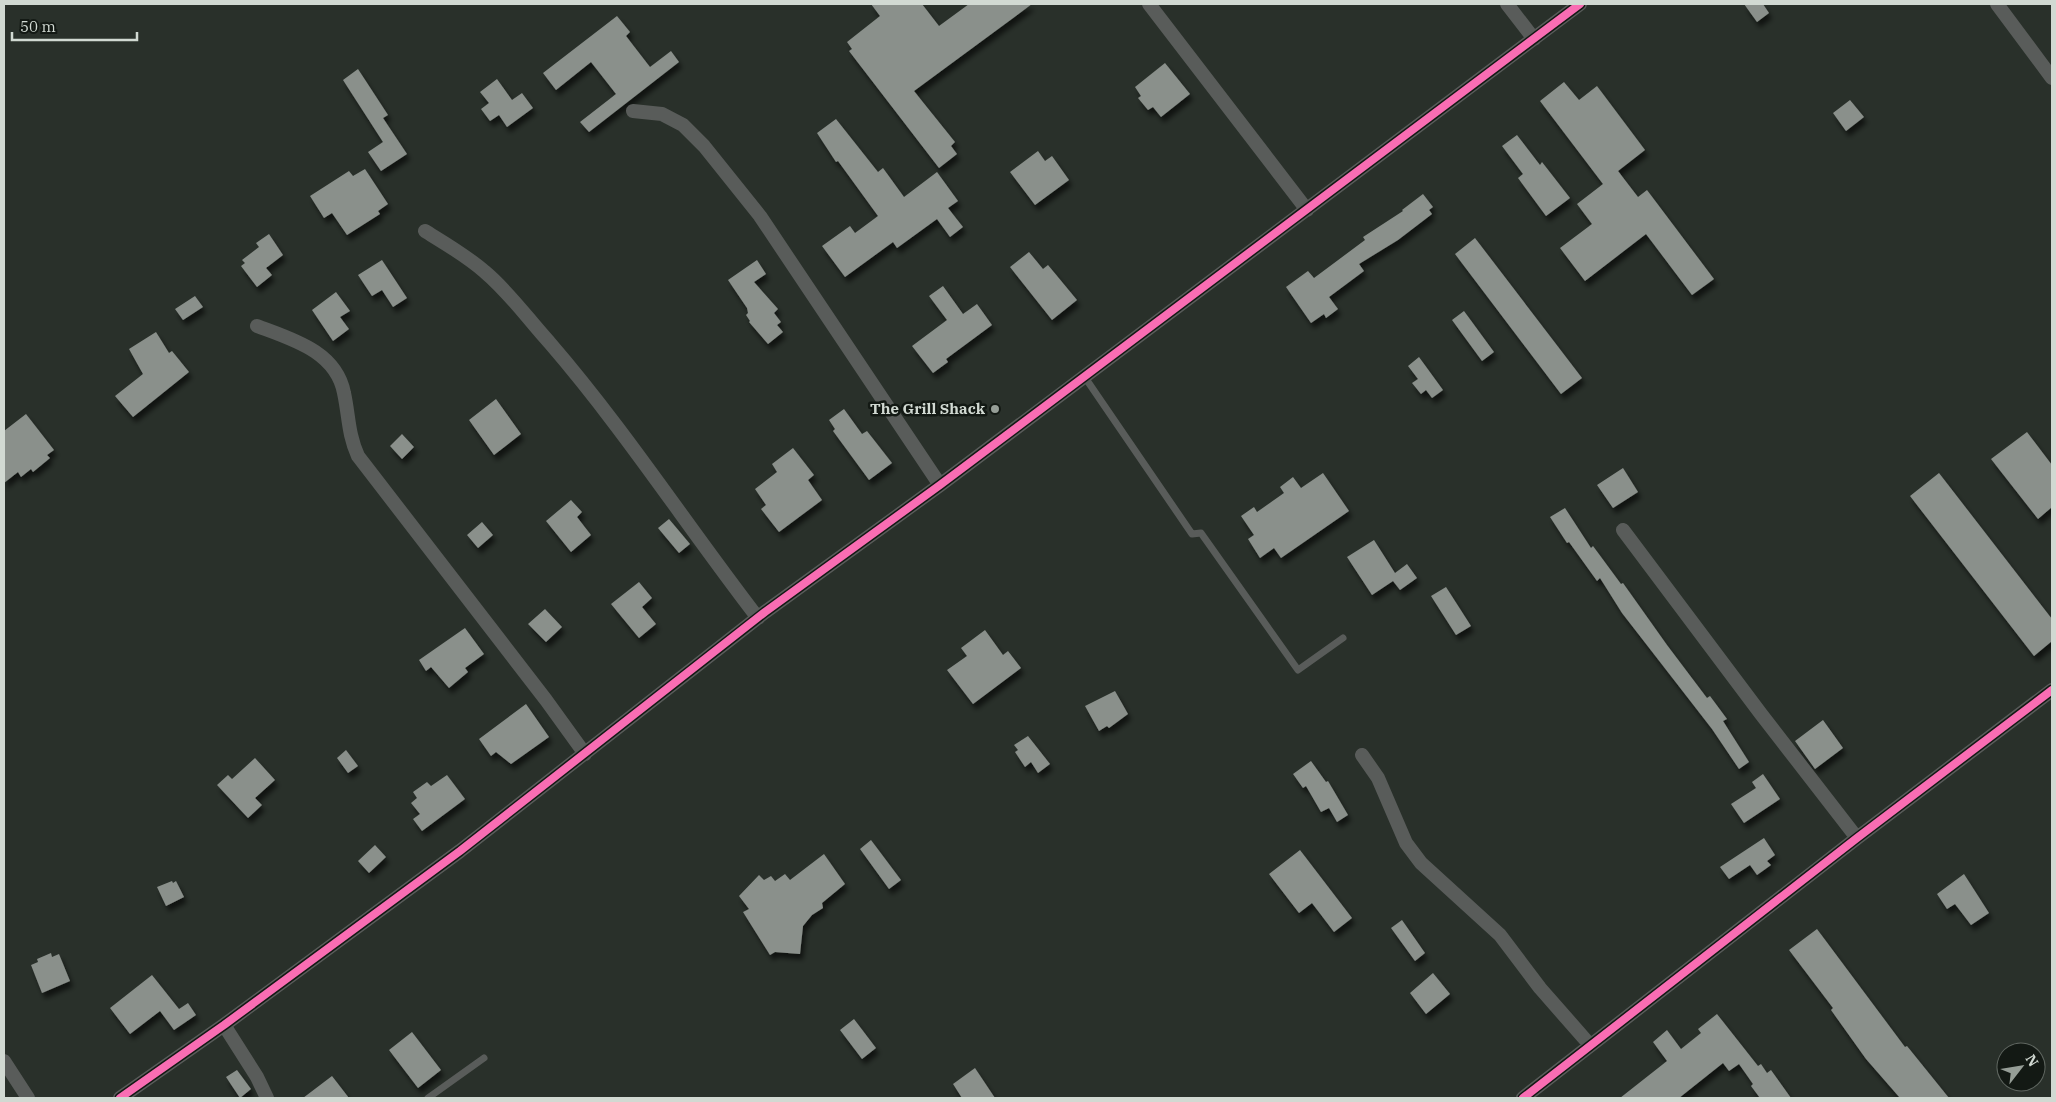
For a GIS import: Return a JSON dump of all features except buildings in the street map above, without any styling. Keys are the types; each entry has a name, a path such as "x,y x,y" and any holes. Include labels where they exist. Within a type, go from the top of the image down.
{"street":[{"path":"1149,4 1306,210"},
{"path":"1507,4 1534,39"},
{"path":"120,1098 224,1025 460,851 758,618 940,485 1580,4"},
{"path":"1997,4 2052,78"},
{"path":"633,111 662,114 683,125 704,146 760,216 940,485"},
{"path":"425,231 461,253 486,273 588,387 647,465 704,548 758,618"},
{"path":"257,326 306,345 334,369 344,390 350,439 358,456 546,700 584,754"},
{"path":"1623,530 1857,838"},
{"path":"1527,1097 1590,1045 1857,838 2052,690"},
{"path":"1362,755 1378,778 1406,843 1421,862 1500,935 1540,988 1590,1045"},
{"path":"224,1025 258,1077 267,1098"},
{"path":"4,1061 28,1098"}],"lane":[{"path":"1084,376 1192,534 1201,533 1298,670 1343,638"},
{"path":"428,1098 484,1058"}],"cycle path":[{"path":"120,1098 224,1025 460,851 765,612 940,485 1580,4"},
{"path":"1523,1098 1857,838 2052,690"}],"place":[{"name":"The Grill Shack","path":"995,409"}]}
